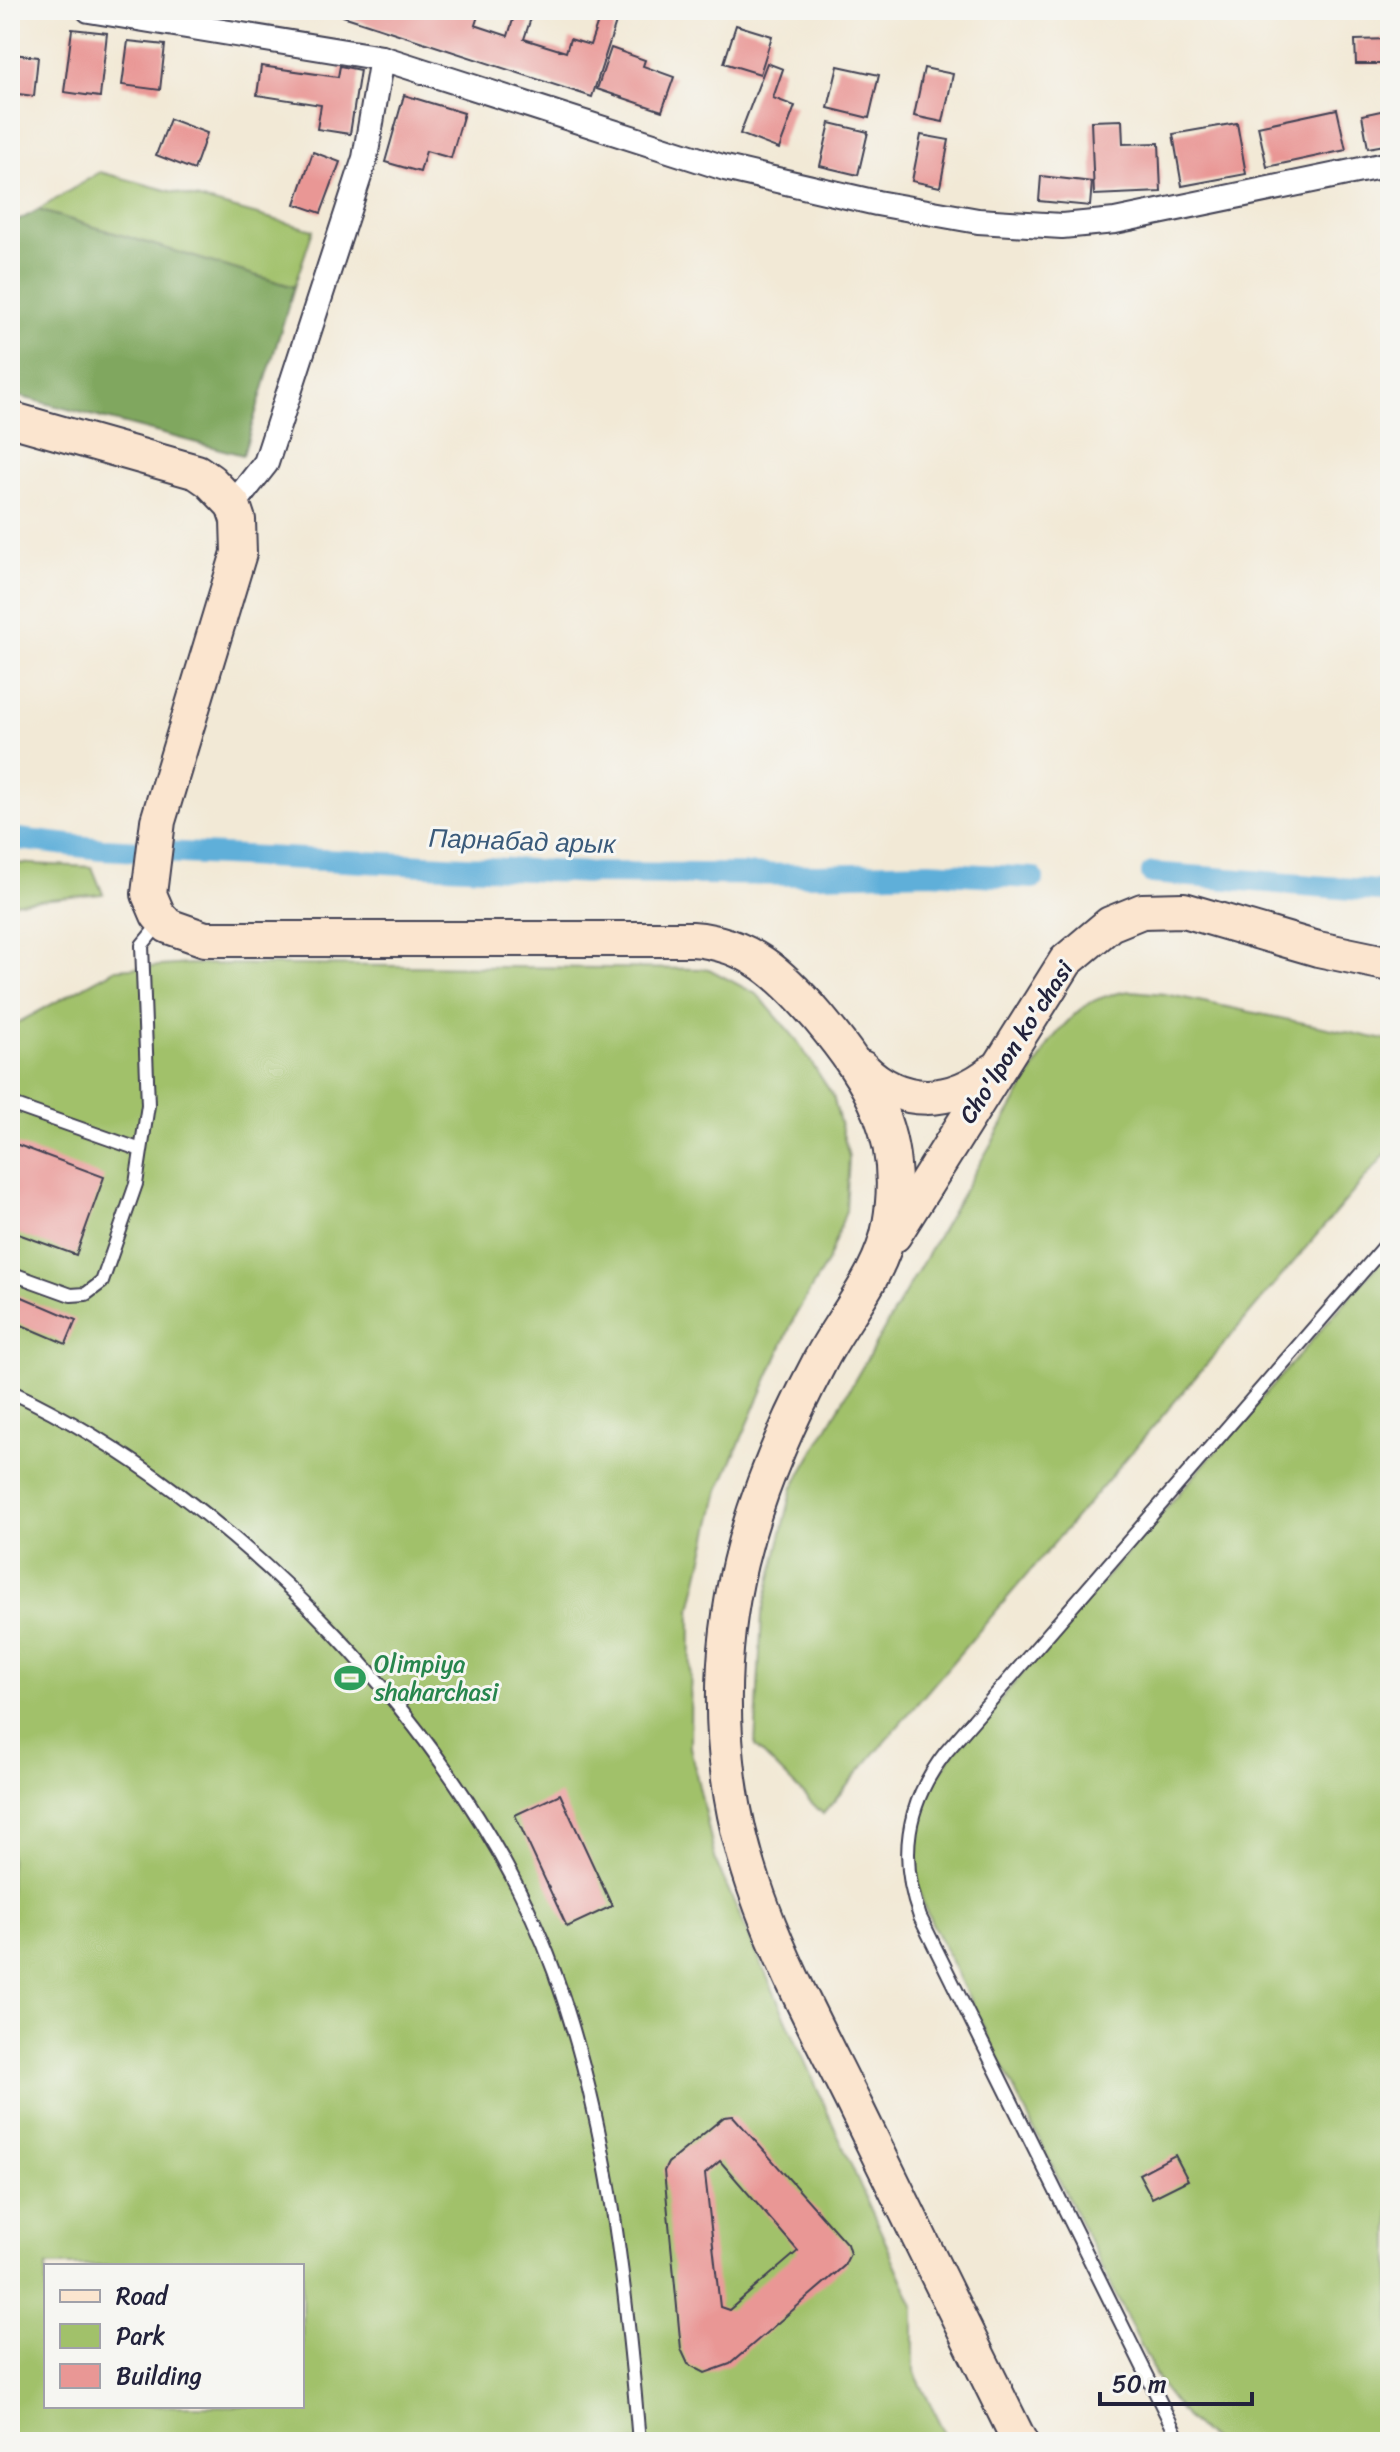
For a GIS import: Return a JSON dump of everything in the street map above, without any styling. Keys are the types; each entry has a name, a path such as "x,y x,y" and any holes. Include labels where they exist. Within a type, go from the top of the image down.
{"main road":[{"path":"10,419 197,472 233,505 240,536 237,569 158,821 151,871 149,894 162,920 175,931 205,939 692,939 718,942 755,957 777,972 856,1062 890,1090 908,1097 928,1098 968,1087 1001,1063"},
{"name":"Cho'lpon ko'chasi","path":"1020,2442 771,1936 737,1832 728,1775 725,1719 729,1626 738,1562 752,1511 789,1418 838,1326 1066,961 1110,924 1142,911 1184,910 1318,949 1390,964"},
{"path":"856,1062 880,1107 893,1156 893,1206 882,1255"}],"street":[{"path":"89,10 382,58 725,168 877,203 978,221 1062,226 1115,221 1390,164"},
{"path":"233,505 266,463 365,158 382,58"}],"lane":[{"path":"10,1273 71,1295 86,1294 102,1282 136,1184 148,1105 142,945 162,920"},
{"path":"10,1104 141,1150"},
{"path":"1180,2442 920,1917 907,1879 906,1840 925,1783 951,1745 1390,1240"},
{"path":"10,1391 114,1449 263,1564 341,1640 409,1722 466,1800 510,1877 553,1968 576,2044 604,2157 619,2240 639,2442"}],"green space":[{"path":"100,172 313,230 294,287 38,210"},
{"path":"38,210 294,287 243,455 10,394 10,225"},
{"path":"10,863 92,867 103,894 10,903"},
{"name":"Olimpiya shaharchasi","path":"190,964 709,969 758,995 796,1039 833,1096 849,1157 846,1211 827,1262 795,1316 719,1490 691,1609 690,1747 716,1862 914,2306 914,2371 949,2442 10,2442 10,1027 116,969"},
{"path":"1131,991 1165,994 1390,1041 1390,1149 823,1814 755,1746 762,1615 793,1487 1050,1042 1084,1006 1104,997"},
{"path":"1390,1250 1390,2442 1214,2442 1188,2420 1160,2384 925,1909 915,1868 915,1848 930,1791 952,1755"}],"building":[{"path":"345,10 480,10 475,25 508,36 515,13 531,18 524,39 566,52 570,39 590,45 602,10 620,10 592,97 343,16"},
{"path":"10,15 17,16 13,54 38,57 34,96 10,93"},
{"path":"736,25 772,36 760,74 724,63"},
{"path":"72,29 107,33 100,97 64,92"},
{"path":"1390,39 1390,64 1356,64 1355,40"},
{"path":"128,41 165,45 160,90 122,85"},
{"path":"611,48 645,60 643,66 674,77 662,111 597,89"},
{"path":"767,63 783,69 773,98 795,106 779,149 740,134"},
{"path":"261,66 338,77 340,66 360,70 350,134 317,129 321,105 257,95"},
{"path":"838,66 879,75 869,118 828,108"},
{"path":"924,68 953,74 943,122 914,116"},
{"path":"404,95 464,113 451,158 426,151 420,172 385,162"},
{"path":"1337,109 1346,150 1267,167 1258,126"},
{"path":"1390,109 1390,144 1368,148 1362,115"},
{"path":"170,119 207,133 194,170 156,155"},
{"path":"1122,120 1123,144 1159,143 1161,192 1094,195 1091,121"},
{"path":"830,123 868,132 858,175 820,166"},
{"path":"1237,123 1246,174 1182,186 1173,134"},
{"path":"921,135 949,140 940,187 912,181"},
{"path":"313,152 340,162 321,213 295,204"},
{"path":"1041,176 1092,182 1090,206 1039,201"},
{"path":"10,1142 104,1177 76,1255 10,1231"},
{"path":"13,1293 76,1320 66,1344 10,1320"},
{"path":"560,1794 612,1906 567,1927 515,1815"},
{"path":"733,2116 847,2244 850,2254 844,2266 730,2364 705,2373 688,2364 681,2349 664,2171 668,2163 724,2117","holes":["720,2161 798,2251 729,2310 720,2307 705,2174"]},
{"path":"1175,2155 1188,2180 1152,2198 1139,2174"}],"waterway":[{"name":"Парнабад арык","path":"10,838 102,849 590,873 818,875 929,872 1033,878"},
{"name":"Парнабад арык","path":"1152,873 1390,892"}],"place":[{"name":"Olimpiya shaharchasi","path":"350,1678"}]}
